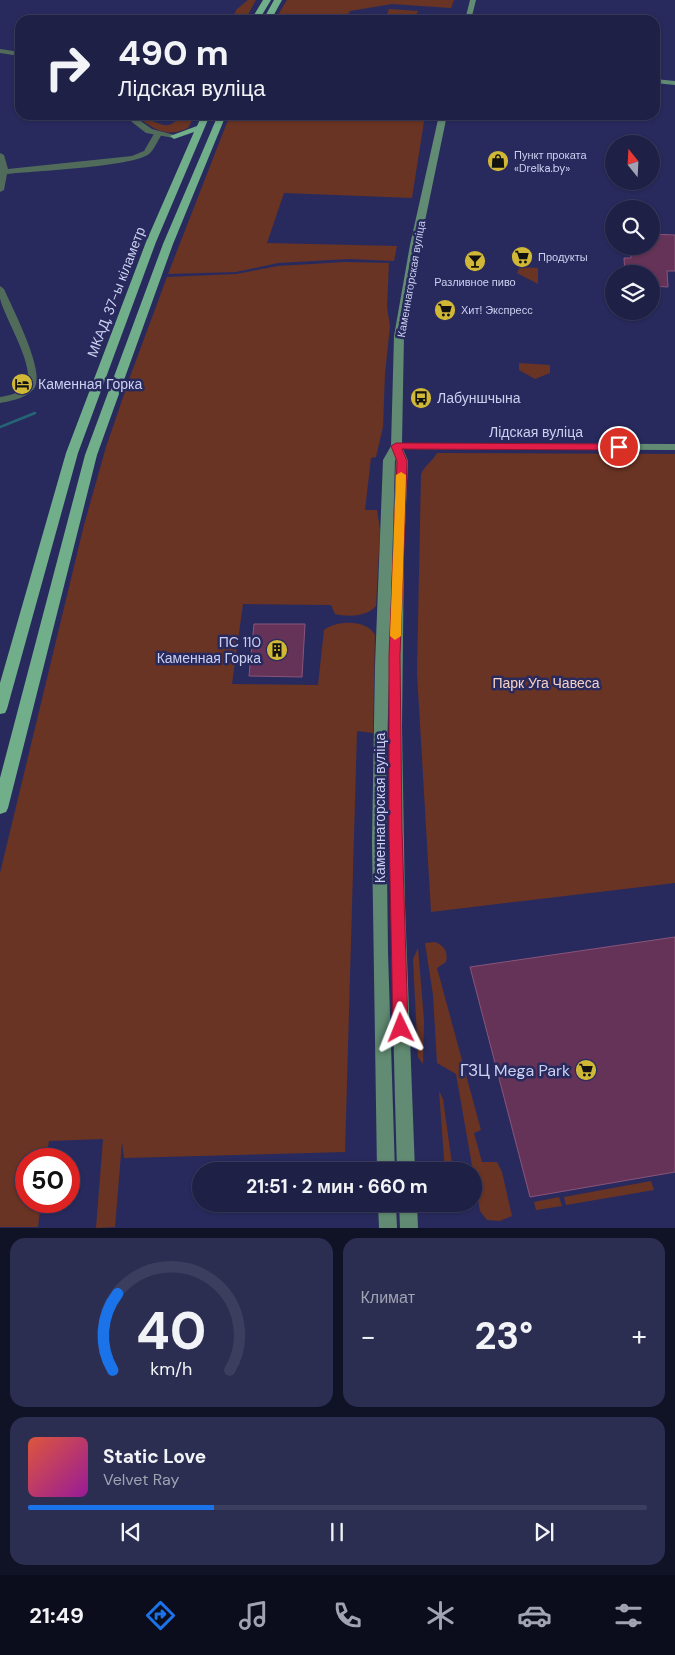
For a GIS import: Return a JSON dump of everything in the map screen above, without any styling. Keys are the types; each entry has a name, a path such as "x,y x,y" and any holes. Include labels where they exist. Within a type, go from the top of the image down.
{"highway":[{"path":"258,15 267,0"},
{"path":"270,15 278,0"},
{"name":"МКАД, 37-ы кіламетр","path":"0,709 72,453 151,242 203,120"},
{"path":"0,808 91,455 168,244 220,120"},
{"path":"174,136 199,128"},
{"path":"174,136 185,138 192,144"}],"main road":[{"path":"469,15 473,0"},
{"path":"660,76 675,77"},
{"path":"660,82 675,83"},
{"name":"Каменнагорская вуліца","path":"406,1162 395,822 395,656 402,461 396,446 399,336 415,244 442,120"},
{"name":"Каменнагорская вуліца","path":"386,1162 381,1000 380,724 382,620 389,460 396,446"},
{"name":"Лідская вуліца","path":"396,446 675,447"},
{"path":"387,1212 388,1228"},
{"path":"408,1212 409,1228"}],"street":[{"path":"0,51 15,53"},
{"path":"133,120 142,127 158,134 174,136"},
{"path":"2,172 110,162 140,156 147,152 158,134"},
{"path":"0,155 2,172 0,190"},
{"path":"0,289 27,352 34,376 32,385 24,392 0,400"}],"green space":[{"path":"248,0 256,0 248,15 234,15 237,9"},
{"path":"287,0 454,0 451,8 392,4 350,11 348,15 278,15"},
{"path":"389,9 418,11 416,15 387,15"},
{"path":"142,120 170,125 176,120 192,120 188,128 173,132 153,128"},
{"path":"228,120 424,120 412,198 284,193 267,243 397,246 394,261 349,259 278,263 236,272 168,274"},
{"path":"345,262 389,263 387,307 390,326 385,373 383,427 376,457 371,458 365,510 377,510 380,530 376,606 362,614 345,616 335,614 331,605 243,604 232,684 318,685 324,630 336,624 351,623 365,626 375,635 373,733 357,731 345,1152 124,1158 122,1142 115,1227 96,1228 103,1139 49,1141 48,1148 15,1148 15,1213 40,1213 38,1227 0,1227 0,873 84,525 106,447 167,277 236,274 278,266"},
{"path":"520,267 538,268 538,284 517,273"},
{"path":"519,363 550,365 550,373 535,379 519,370"},
{"name":"Парк Уга Чавеса","path":"437,453 675,454 675,883 431,912 417,673 421,474"},
{"path":"435,942 441,945 447,955 446,962 437,968 481,1130 474,1133 482,1162 471,1162 456,1074 437,1063 433,995 425,943"},
{"path":"418,948 424,1020 423,1064 418,1057 413,959"},
{"path":"439,1091 443,1099 452,1162 444,1162"},
{"path":"482,1162 497,1162 502,1172 512,1216 500,1221 487,1220 481,1212"},
{"path":"651,1181 654,1190 566,1205 564,1197"},
{"path":"559,1197 562,1206 536,1210 534,1202"}],"building":[{"path":"660,234 675,235 675,271 667,271 668,287 660,287 660,265 624,265 624,258 631,258 631,255 660,255"},
{"name":"ПС 110 Каменная Горка","path":"254,624 305,624 302,677 249,676"},
{"name":"ГЗЦ Mega Park","path":"675,937 675,1172 530,1197 470,967"}],"waterway":[{"path":"0,427 35,413"}],"slow traffic":[{"path":"395,636 401,475"}],"place":[{"name":"Пункт проката «Drelka.by»","path":"498,161"},
{"name":"Продукты","path":"522,257"},
{"name":"Разливное пиво","path":"475,261"},
{"name":"Хит! Экспресс","path":"445,310"},
{"name":"Каменная Горка","path":"22,384"},
{"name":"Лабуншчына","path":"421,398"},
{"name":"ПС 110 Каменная Горка","path":"277,650"},
{"name":"ГЗЦ Mega Park","path":"586,1070"}],"route":[{"path":"401,1028 396,830 395,656 402,461 396,446 431,448 619,447"}]}
